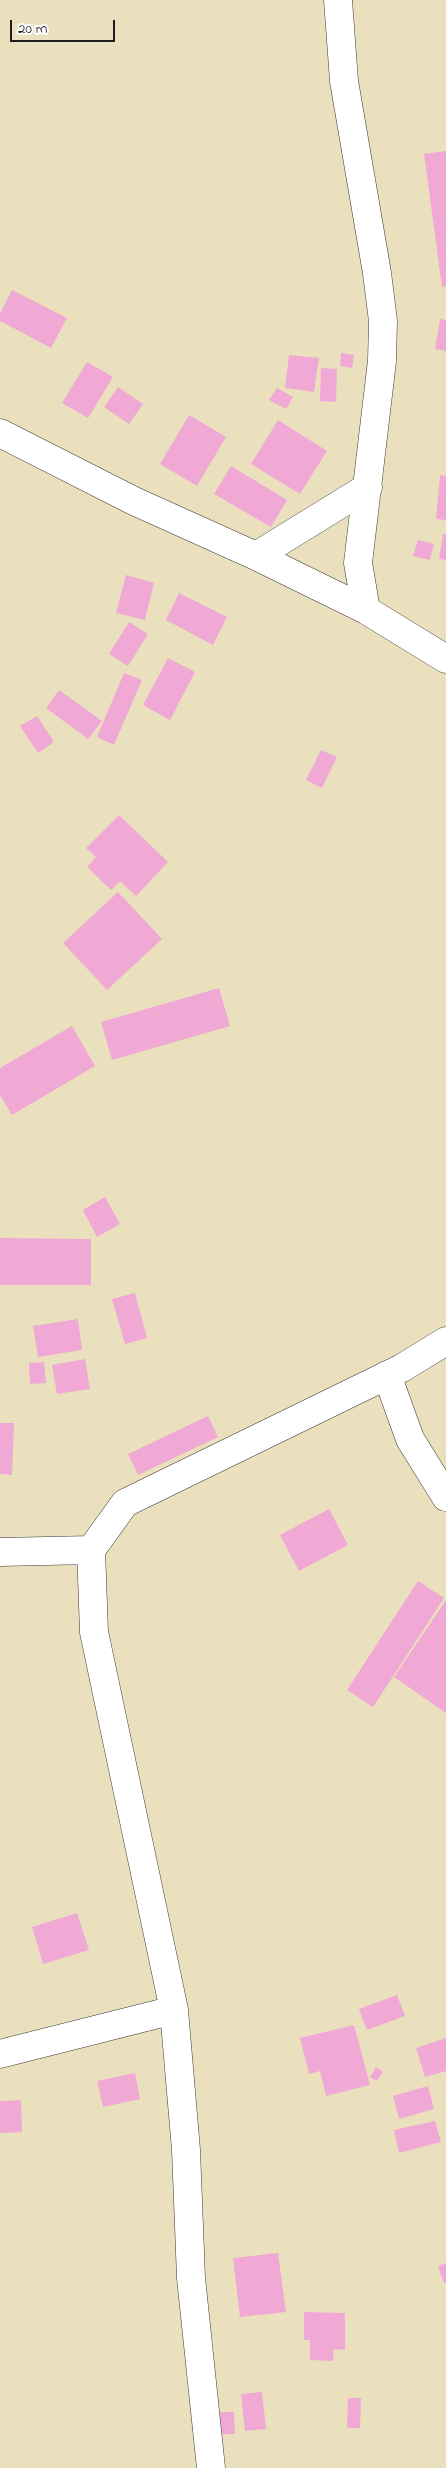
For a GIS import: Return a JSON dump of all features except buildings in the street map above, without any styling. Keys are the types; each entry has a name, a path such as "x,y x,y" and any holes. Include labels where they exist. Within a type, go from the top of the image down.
{"street":[{"path":"338,0 344,81 377,273 383,321 382,361 358,563 366,610"},
{"path":"0,433 134,501 256,556 366,610 446,659"},
{"path":"256,556 368,487"},
{"path":"211,2468 191,2278 186,2150 174,2010 94,1632 91,1550 125,1503 386,1375 439,1347 446,1341"},
{"path":"386,1375 410,1439 446,1497"},
{"path":"0,1552 91,1550"},
{"path":"0,2054 174,2010"}]}
